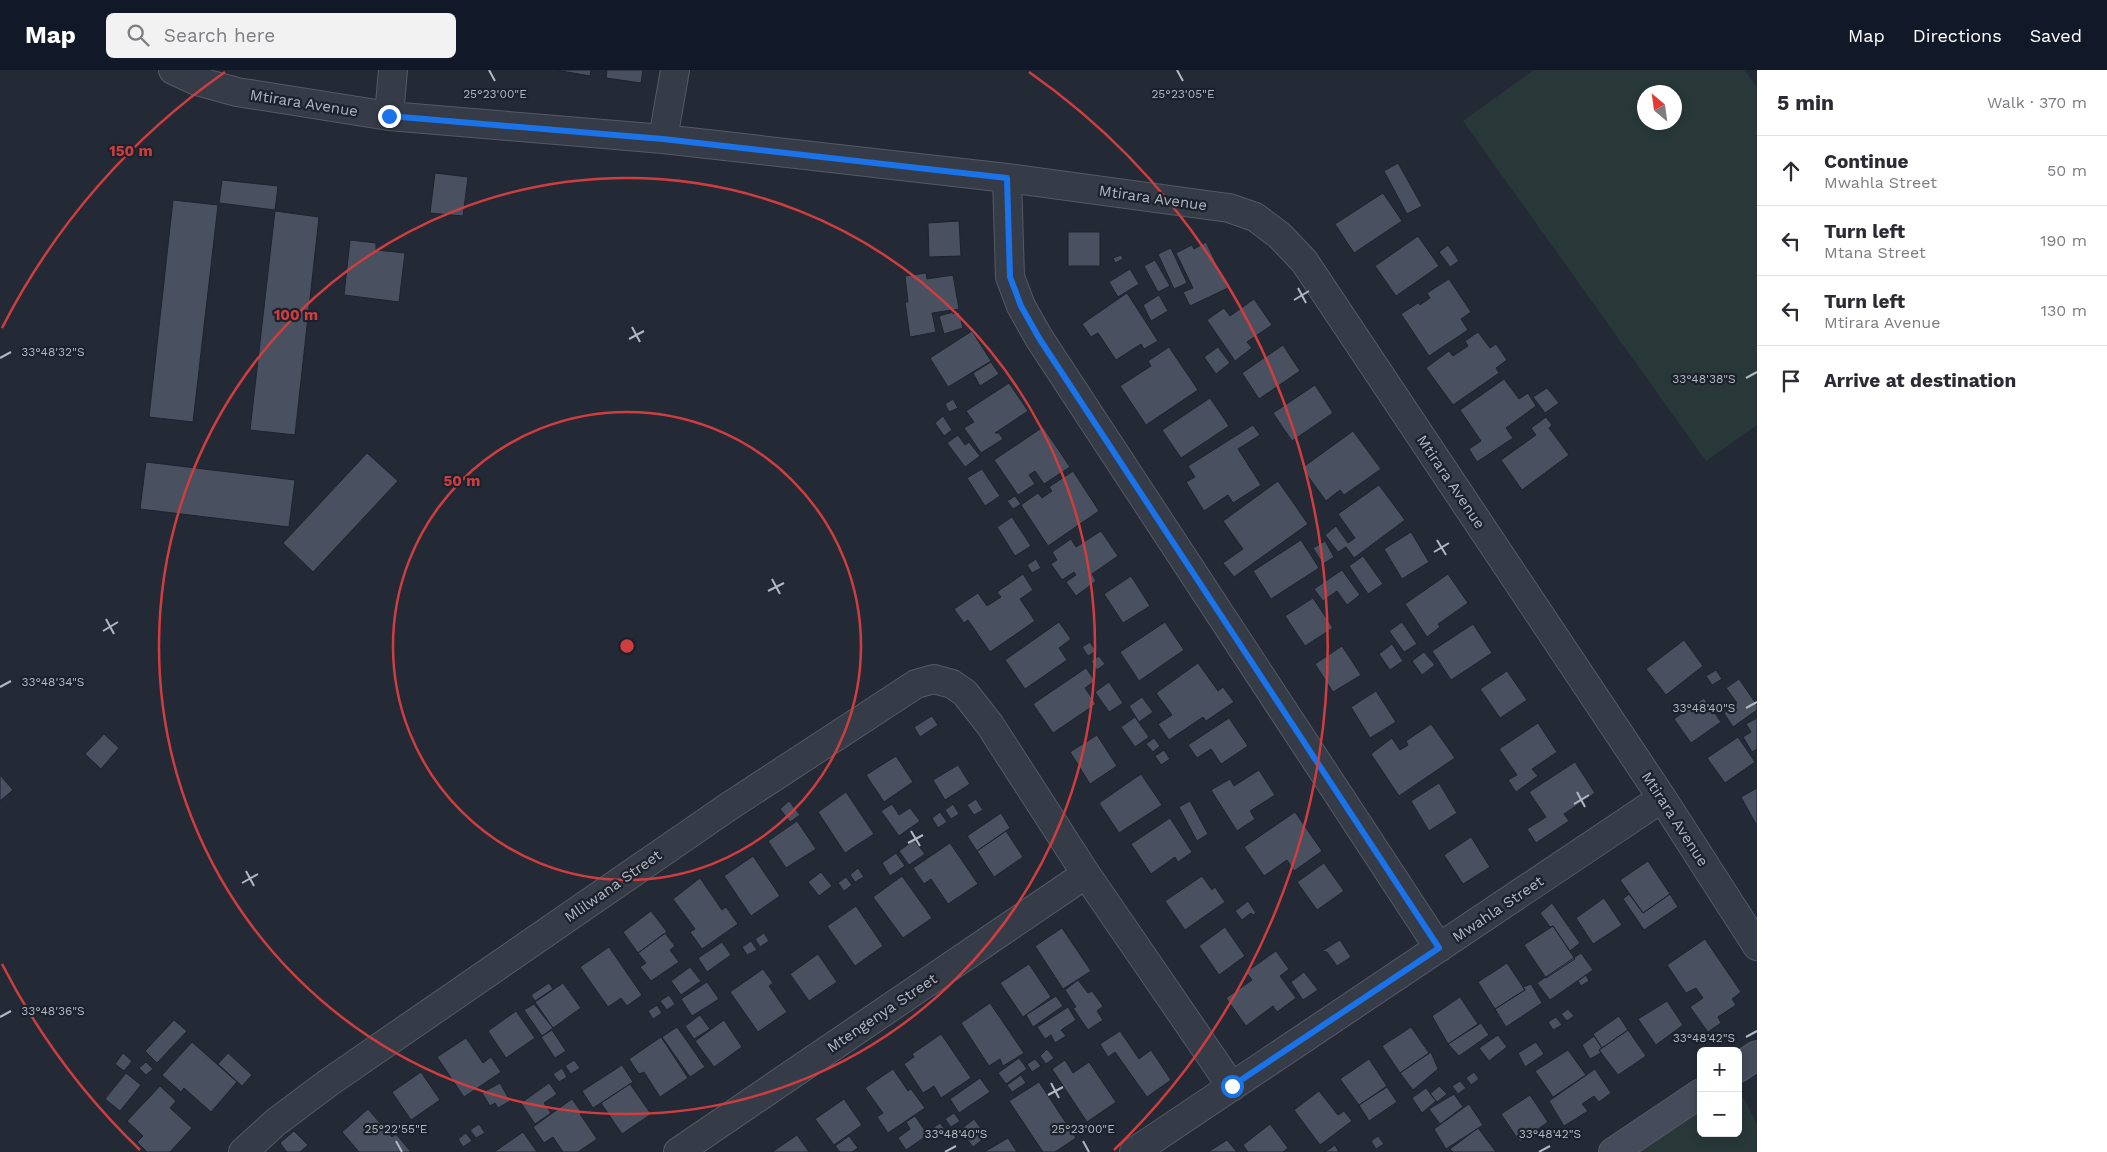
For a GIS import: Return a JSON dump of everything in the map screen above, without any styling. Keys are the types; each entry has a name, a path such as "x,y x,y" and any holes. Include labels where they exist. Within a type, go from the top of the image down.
{"street":[{"name":"Mtirara Avenue","path":"173,70 197,81 237,92 389,116 663,139 1007,178 1229,208 1255,217 1279,235 1309,269 1662,798 1757,946"},
{"path":"389,116 393,70"},
{"path":"663,139 675,70"},
{"path":"1007,178 1010,277 1030,322 1439,948"},
{"name":"Mlilwana Street","path":"242,1152 276,1122 344,1072 728,807 916,684 934,679 952,684 965,693 990,724 1086,874 1232,1086"},
{"name":"Mwahla Street","path":"1134,1152 1662,798"},
{"name":"Mtengenya Street","path":"678,1152 1086,874"},
{"path":"1742,1065 1757,1055"},
{"path":"1613,1152 1697,1096"}],"shaded area":[{"path":"1534,70 1744,70 1757,87 1757,425 1706,461 1463,121"},
{"path":"1697,1096 1697,1137 1742,1137 1742,1096 1757,1124 1757,1152 1613,1152"}],"building":[{"path":"556,70 591,70 590,76"},
{"path":"607,70 643,70 641,83 606,78"},
{"path":"1398,163 1422,206 1407,214 1384,171"},
{"path":"435,173 468,177 463,216 430,213"},
{"path":"222,180 278,186 275,210 219,203"},
{"path":"1383,193 1402,221 1354,253 1335,224"},
{"path":"173,200 218,205 193,422 149,417"},
{"path":"275,211 319,217 295,435 250,430"},
{"path":"959,221 961,256 929,257 928,223"},
{"path":"1068,232 1100,232 1100,266 1068,266"},
{"path":"1418,236 1439,266 1396,296 1375,266"},
{"path":"350,240 376,243 376,250 405,253 399,302 344,295"},
{"path":"1206,242 1228,288 1190,306 1183,292 1193,288 1176,253 1192,245 1194,249"},
{"path":"1448,245 1459,261 1450,267 1439,252"},
{"path":"1171,248 1187,283 1174,289 1158,254"},
{"path":"1121,255 1123,259 1115,263 1113,258"},
{"path":"1155,260 1170,286 1158,292 1144,266"},
{"path":"1130,269 1139,284 1118,297 1109,282"},
{"path":"926,273 927,279 953,275 959,309 932,313 936,332 910,337 905,302 908,302 905,276"},
{"path":"1449,279 1471,312 1461,319 1468,330 1429,356 1401,314 1430,298 1427,293"},
{"path":"1127,293 1158,341 1144,349 1141,344 1116,360 1098,333 1091,337 1082,324"},
{"path":"1159,295 1168,311 1151,321 1143,305"},
{"path":"1254,299 1272,325 1247,342 1252,348 1235,361 1207,320 1224,308 1230,316"},
{"path":"953,312 953,314 959,312 963,328 944,334 939,316"},
{"path":"972,331 991,361 948,387 930,358"},
{"path":"1478,332 1490,348 1496,344 1507,360 1496,368 1499,373 1453,405 1426,368 1449,351 1453,356 1468,346 1465,341"},
{"path":"1283,345 1300,371 1259,399 1242,373"},
{"path":"1169,347 1198,390 1146,425 1120,386 1151,366 1148,361"},
{"path":"1218,347 1230,363 1216,374 1204,357"},
{"path":"991,362 999,374 980,386 973,373"},
{"path":"1504,379 1519,399 1528,393 1536,406 1506,428 1513,438 1477,462 1469,449 1481,441 1460,410"},
{"path":"1009,383 1028,411 995,433 999,433 1003,439 981,453 964,428 974,422 966,411"},
{"path":"1315,385 1333,413 1292,441 1273,413"},
{"path":"1547,388 1559,403 1545,413 1533,397"},
{"path":"1210,398 1229,426 1181,458 1162,430"},
{"path":"953,399 958,408 949,412 945,404"},
{"path":"943,416 952,430 944,436 935,423"},
{"path":"1546,417 1552,425 1549,428 1569,455 1522,490 1501,460 1536,435 1531,428"},
{"path":"1253,425 1260,435 1238,449 1261,485 1233,503 1228,495 1204,511 1186,482 1195,477 1188,466"},
{"path":"1043,427 1070,467 1044,484 1035,471 1029,475 1035,484 1018,495 994,460"},
{"path":"1353,431 1381,469 1344,495 1340,490 1326,501 1302,468"},
{"path":"958,435 965,445 969,442 980,456 965,467 947,443"},
{"path":"367,453 398,481 313,572 283,543"},
{"path":"146,462 295,480 289,527 140,509"},
{"path":"982,469 1000,496 985,506 967,478"},
{"path":"1073,471 1099,511 1048,546 1021,505 1038,493 1042,498 1052,491 1049,487"},
{"path":"1278,481 1308,524 1234,577 1223,563 1243,549 1223,521"},
{"path":"1379,485 1405,520 1354,558 1346,547 1338,552 1325,535 1336,526 1348,543 1355,538 1338,514"},
{"path":"1015,496 1021,504 1013,509 1007,501"},
{"path":"1012,517 1031,546 1015,556 997,527"},
{"path":"1101,531 1118,556 1092,574 1096,581 1076,596 1066,582 1076,575 1074,572 1062,580 1051,564 1057,560 1052,552 1071,539 1076,547"},
{"path":"1411,532 1429,562 1402,579 1384,549"},
{"path":"1301,540 1319,568 1271,599 1253,571"},
{"path":"1325,541 1334,557 1323,564 1313,548"},
{"path":"1363,556 1383,584 1368,594 1349,566"},
{"path":"1036,559 1041,568 1032,573 1027,565"},
{"path":"1342,570 1360,595 1347,605 1337,591 1323,601 1314,589"},
{"path":"1023,574 1033,590 1020,599 1035,621 990,652 968,620 964,623 954,609 978,593 987,606 1001,597 997,592"},
{"path":"1448,574 1468,603 1438,624 1440,627 1427,637 1405,604"},
{"path":"1131,576 1150,606 1123,623 1104,594"},
{"path":"1313,598 1333,628 1305,646 1285,616"},
{"path":"1059,622 1071,639 1059,648 1067,660 1025,689 1005,660"},
{"path":"1165,622 1184,650 1139,681 1120,652"},
{"path":"1402,622 1417,644 1404,652 1389,631"},
{"path":"1473,624 1492,653 1451,680 1432,651"},
{"path":"1684,640 1703,666 1666,695 1646,669"},
{"path":"1090,642 1096,651 1088,656 1082,647"},
{"path":"1392,644 1403,661 1390,670 1379,654"},
{"path":"1342,646 1361,675 1333,692 1315,664"},
{"path":"1424,652 1435,665 1422,675 1412,661"},
{"path":"1099,656 1105,664 1097,670 1091,661"},
{"path":"1198,663 1218,691 1223,687 1234,702 1206,721 1203,717 1169,740 1158,724 1172,715 1156,693"},
{"path":"1086,668 1095,681 1085,688 1096,704 1053,733 1033,704"},
{"path":"1716,670 1722,679 1712,685 1706,676"},
{"path":"1507,671 1527,700 1500,718 1480,689"},
{"path":"1739,679 1757,705 1757,710 1733,727 1724,713 1737,703 1726,688"},
{"path":"1109,682 1123,703 1109,712 1095,692"},
{"path":"1376,691 1396,722 1370,738 1351,707"},
{"path":"1142,697 1153,712 1139,722 1129,706"},
{"path":"1704,698 1721,722 1691,743 1674,719"},
{"path":"932,716 938,725 920,737 914,727"},
{"path":"1135,717 1149,737 1135,747 1121,727"},
{"path":"1229,718 1248,746 1221,764 1211,749 1197,758 1188,745"},
{"path":"1757,718 1757,749 1752,752 1743,737 1751,732 1746,724"},
{"path":"1538,723 1557,752 1532,769 1538,776 1516,792 1508,780 1517,775 1499,749"},
{"path":"1431,724 1455,758 1399,796 1371,754 1392,738 1400,750 1408,745 1406,741"},
{"path":"104,734 119,748 101,769 85,754"},
{"path":"1097,735 1117,766 1090,784 1070,752"},
{"path":"1738,737 1755,762 1725,783 1707,758"},
{"path":"1154,738 1160,746 1153,752 1146,744"},
{"path":"1164,750 1170,759 1161,765 1155,756"},
{"path":"896,756 913,782 884,802 866,775"},
{"path":"1575,762 1595,793 1564,814 1569,821 1536,843 1527,829 1546,817 1529,792"},
{"path":"958,765 970,784 945,800 933,780"},
{"path":"1259,770 1275,795 1250,811 1255,819 1237,831 1211,790 1230,779 1234,786"},
{"path":"1141,774 1162,805 1119,833 1099,803"},
{"path":"0,775 13,790 0,801"},
{"path":"1439,783 1457,813 1429,831 1411,801"},
{"path":"1757,788 1757,826 1741,797"},
{"path":"846,792 874,834 845,853 818,812"},
{"path":"976,799 983,810 974,815 967,805"},
{"path":"789,801 800,815 790,822 780,809"},
{"path":"1190,801 1208,834 1197,841 1179,807"},
{"path":"892,804 899,815 910,808 920,821 899,836 881,811"},
{"path":"953,804 959,814 951,819 945,810"},
{"path":"940,812 947,822 938,828 932,818"},
{"path":"1295,812 1322,851 1294,871 1287,860 1264,876 1244,847"},
{"path":"1001,813 1010,828 977,851 967,836"},
{"path":"1170,818 1192,852 1178,862 1175,857 1151,874 1131,844"},
{"path":"797,821 816,849 786,868 768,841"},
{"path":"1006,831 1023,857 994,877 977,851"},
{"path":"1471,837 1490,867 1463,884 1444,855"},
{"path":"914,840 925,854 909,865 899,851"},
{"path":"950,843 978,884 948,904 931,879 924,884 913,868"},
{"path":"896,853 905,866 890,876 882,863"},
{"path":"753,856 780,896 751,916 724,876"},
{"path":"1648,861 1670,894 1643,913 1620,880"},
{"path":"1324,863 1344,891 1317,910 1297,882"},
{"path":"858,868 864,877 855,882 850,875"},
{"path":"821,872 832,886 819,896 808,882"},
{"path":"902,876 932,918 903,938 873,897"},
{"path":"1202,876 1212,890 1215,887 1225,902 1185,930 1165,901"},
{"path":"846,877 852,885 844,891 838,883"},
{"path":"700,878 722,910 726,907 738,924 702,949 690,932 695,929 673,899"},
{"path":"1629,894 1643,913 1670,894 1678,907 1644,930 1623,899"},
{"path":"1604,898 1622,925 1593,944 1576,918"},
{"path":"1248,901 1256,913 1253,915 1251,913 1242,920 1235,911"},
{"path":"1552,903 1580,943 1570,951 1553,926 1550,927 1540,913"},
{"path":"856,906 883,946 855,966 827,926"},
{"path":"651,911 667,932 638,953 623,932"},
{"path":"1553,926 1575,959 1546,978 1524,945"},
{"path":"1225,927 1245,956 1219,975 1199,946"},
{"path":"1062,928 1091,971 1063,989 1035,946"},
{"path":"665,933 675,946 670,950 679,962 651,981 640,967 646,963 638,953"},
{"path":"764,933 769,941 760,947 755,939"},
{"path":"1705,939 1741,992 1732,999 1736,1005 1718,1017 1721,1023 1708,1032 1690,1007 1703,998 1696,988 1686,993 1667,965"},
{"path":"1340,940 1351,957 1337,966 1327,952 1322,951"},
{"path":"751,941 757,950 747,955 742,947"},
{"path":"722,942 731,955 707,972 698,958"},
{"path":"609,947 642,995 627,1006 621,998 608,1007 580,967"},
{"path":"1276,951 1289,969 1280,976 1296,998 1277,1012 1273,1006 1246,1026 1226,998 1252,980 1246,972"},
{"path":"1581,953 1593,970 1550,1000 1537,983"},
{"path":"818,954 837,982 809,1001 790,974"},
{"path":"1507,963 1525,990 1495,1009 1478,982"},
{"path":"1029,964 1051,997 1023,1017 1000,983"},
{"path":"690,967 701,981 681,995 671,981"},
{"path":"763,969 773,983 769,986 787,1012 758,1032 730,992"},
{"path":"1304,972 1318,990 1303,1000 1291,982"},
{"path":"1586,975 1589,981 1581,986 1578,981"},
{"path":"1078,980 1088,993 1092,991 1103,1006 1097,1011 1103,1020 1088,1030 1073,1008 1076,1007 1065,990"},
{"path":"707,982 719,999 692,1016 681,999"},
{"path":"549,983 553,989 535,1001 531,995"},
{"path":"563,983 581,1008 553,1028 535,1002"},
{"path":"1531,984 1542,1003 1506,1027 1495,1009 1525,990 1523,987"},
{"path":"669,995 675,1004 667,1010 660,1001"},
{"path":"1056,996 1063,1006 1033,1027 1026,1015"},
{"path":"1460,997 1478,1024 1448,1044 1432,1016"},
{"path":"1667,1001 1683,1025 1656,1045 1638,1019"},
{"path":"990,1003 1024,1053 1003,1066 1000,1059 989,1066 961,1023"},
{"path":"534,1004 553,1028 542,1036 524,1010"},
{"path":"657,1005 662,1013 653,1019 648,1011"},
{"path":"1068,1007 1076,1020 1061,1030 1066,1036 1055,1043 1051,1035 1045,1039 1037,1027"},
{"path":"1568,1009 1574,1016 1567,1021 1561,1014"},
{"path":"516,1011 535,1038 506,1058 488,1031"},
{"path":"700,1015 710,1029 694,1039 685,1026"},
{"path":"1619,1016 1628,1030 1602,1048 1593,1034"},
{"path":"1556,1017 1562,1025 1553,1030 1548,1022"},
{"path":"174,1020 187,1031 157,1063 145,1051"},
{"path":"724,1020 742,1047 714,1067 695,1041"},
{"path":"1481,1023 1489,1035 1459,1056 1448,1044"},
{"path":"677,1027 705,1067 690,1077 662,1037"},
{"path":"1411,1027 1429,1053 1400,1073 1382,1046"},
{"path":"552,1030 566,1051 555,1058 541,1037"},
{"path":"1628,1030 1646,1056 1618,1075 1599,1050"},
{"path":"1120,1031 1139,1059 1151,1050 1171,1080 1147,1097 1115,1052 1108,1057 1100,1044"},
{"path":"941,1034 971,1078 941,1098 934,1086 923,1093 904,1064 914,1057 912,1054"},
{"path":"1498,1035 1507,1047 1489,1061 1479,1048"},
{"path":"1594,1036 1602,1048 1599,1050 1601,1053 1590,1059 1582,1045"},
{"path":"661,1037 688,1078 660,1097 644,1072 639,1074 629,1059"},
{"path":"466,1038 483,1063 491,1057 501,1072 464,1097 437,1057"},
{"path":"192,1042 237,1082 211,1112 184,1088 181,1092 162,1075"},
{"path":"1536,1042 1544,1054 1525,1067 1518,1053"},
{"path":"1047,1049 1054,1058 1046,1064 1040,1056"},
{"path":"1568,1050 1586,1075 1553,1097 1535,1071"},
{"path":"1431,1052 1438,1069 1413,1090 1400,1073"},
{"path":"123,1053 132,1061 124,1071 115,1064"},
{"path":"228,1053 252,1075 242,1086 218,1064"},
{"path":"1019,1058 1027,1069 1006,1084 998,1073"},
{"path":"1035,1059 1041,1066 1032,1072 1027,1064"},
{"path":"1369,1059 1387,1086 1359,1105 1340,1079"},
{"path":"574,1060 580,1068 571,1074 565,1066"},
{"path":"1065,1060 1073,1073 1089,1062 1116,1102 1087,1122 1052,1069"},
{"path":"146,1062 153,1069 146,1075 139,1068"},
{"path":"622,1065 633,1082 593,1108 582,1091"},
{"path":"562,1068 567,1077 559,1082 553,1074"},
{"path":"893,1069 908,1091 911,1089 925,1108 888,1133 877,1117 883,1113 865,1088"},
{"path":"1595,1069 1611,1093 1599,1102 1594,1096 1582,1104 1588,1111 1564,1126 1549,1101"},
{"path":"421,1072 440,1100 411,1120 392,1092"},
{"path":"1474,1072 1479,1079 1471,1085 1466,1078"},
{"path":"126,1073 141,1085 120,1111 105,1099"},
{"path":"1021,1075 1026,1083 1012,1092 1007,1085"},
{"path":"980,1078 990,1092 959,1113 950,1099"},
{"path":"1460,1081 1466,1088 1458,1094 1452,1086"},
{"path":"1039,1082 1076,1138 1055,1152 1043,1152 1009,1101"},
{"path":"500,1083 510,1101 498,1108 495,1103 490,1106 482,1093"},
{"path":"549,1083 557,1094 544,1103 551,1113 535,1124 521,1103"},
{"path":"630,1084 651,1114 622,1134 601,1103"},
{"path":"160,1086 176,1101 170,1108 192,1128 170,1152 147,1152 137,1142 143,1136 127,1121"},
{"path":"1439,1086 1447,1094 1437,1102 1430,1094"},
{"path":"1387,1087 1397,1102 1369,1121 1359,1105"},
{"path":"1426,1088 1436,1101 1422,1113 1412,1098"},
{"path":"1319,1091 1338,1115 1344,1111 1352,1121 1320,1145 1294,1110"},
{"path":"1454,1094 1463,1107 1440,1124 1429,1109"},
{"path":"1530,1095 1548,1122 1520,1142 1501,1114"},
{"path":"572,1099 597,1139 578,1152 563,1152 553,1137 544,1143 533,1127"},
{"path":"844,1099 862,1125 834,1145 815,1119"},
{"path":"1469,1104 1483,1125 1446,1149 1434,1129"},
{"path":"368,1109 392,1137 396,1134 411,1152 359,1152 342,1132"},
{"path":"954,1113 960,1121 951,1127 945,1119"},
{"path":"915,1116 928,1135 906,1150 898,1138 910,1129 906,1122"},
{"path":"974,1119 987,1136 973,1147 960,1130"},
{"path":"940,1123 946,1131 939,1136 933,1128"},
{"path":"479,1124 485,1133 476,1138 470,1130"},
{"path":"1270,1124 1288,1148 1283,1152 1248,1152 1243,1145"},
{"path":"1478,1128 1496,1152 1453,1152 1450,1149"},
{"path":"294,1131 308,1145 300,1152 287,1152 280,1143"},
{"path":"523,1132 537,1152 494,1152"},
{"path":"466,1133 472,1141 463,1147 458,1139"},
{"path":"797,1135 809,1152 772,1152"},
{"path":"849,1136 858,1148 852,1152 840,1152 835,1146"},
{"path":"1378,1136 1384,1144 1376,1149 1371,1141"},
{"path":"1008,1138 1017,1152 984,1152"},
{"path":"1227,1140 1237,1152 1208,1152"},
{"path":"1335,1145 1339,1152 1325,1152"}],"route":[{"path":"389,116 663,139 1007,178 1010,277 1021,306 1039,338 1439,948 1232,1086"}]}
